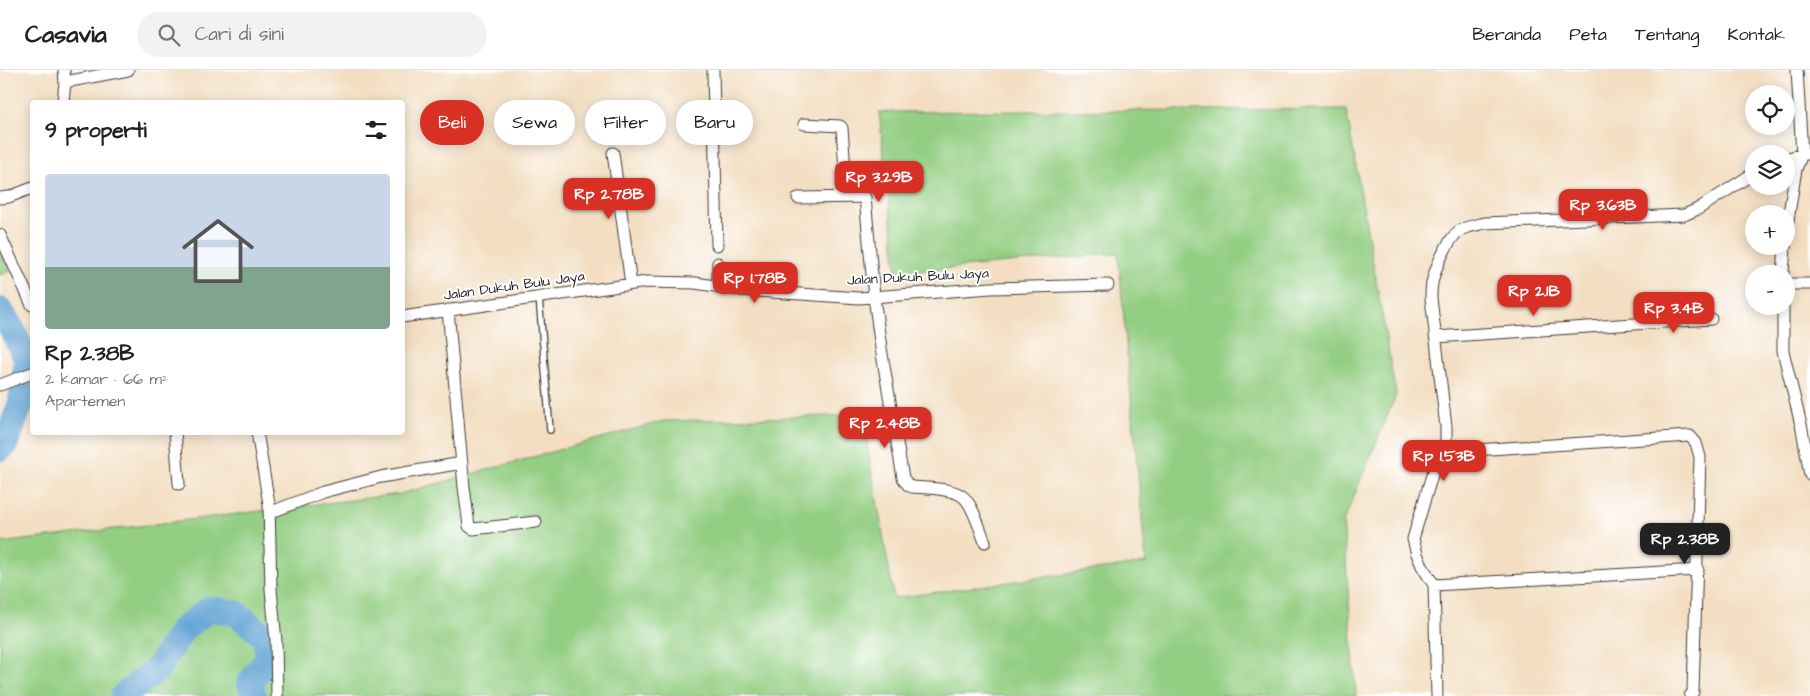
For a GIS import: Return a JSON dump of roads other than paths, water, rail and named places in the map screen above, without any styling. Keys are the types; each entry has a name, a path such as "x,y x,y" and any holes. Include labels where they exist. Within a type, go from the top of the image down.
{"street":[{"path":"63,100 65,76 128,70"},
{"path":"713,70 717,245"},
{"path":"1790,205 1796,169 1806,154 1797,70"},
{"path":"804,124 841,127 847,197"},
{"path":"613,153 631,284"},
{"path":"1437,696 1434,585 1419,560 1413,538 1432,475 1446,452 1446,427 1430,298 1432,280 1439,263 1458,232 1468,227 1485,223 1684,215 1698,209 1745,179"},
{"path":"0,198 10,197 30,189"},
{"path":"798,198 863,196 866,199 874,297 903,478 912,487 955,492 964,496 985,542"},
{"path":"0,235 30,301"},
{"path":"718,263 718,286"},
{"name":"Jalan Dukuh Bulu Jaya","path":"405,317 631,284 671,282 742,290 859,298 991,288 1108,285"},
{"path":"1795,284 1810,284"},
{"path":"448,310 468,524 470,528 536,522"},
{"path":"1783,315 1783,351 1806,429 1810,475"},
{"path":"1434,337 1712,319"},
{"path":"0,385 30,374"},
{"path":"175,435 178,484"},
{"path":"257,435 269,513 277,696"},
{"path":"1446,452 1690,436 1696,443 1700,457 1693,692 1690,696"},
{"path":"269,513 323,492 381,477 462,463"},
{"path":"1434,585 1698,570"}],"lane":[{"path":"539,297 550,430"}],"waterway":[{"path":"0,310 12,329 27,360 20,406 5,445 0,449"},
{"path":"123,696 156,670 183,629 209,609 236,613 265,637 268,657 250,683 254,696"}]}
